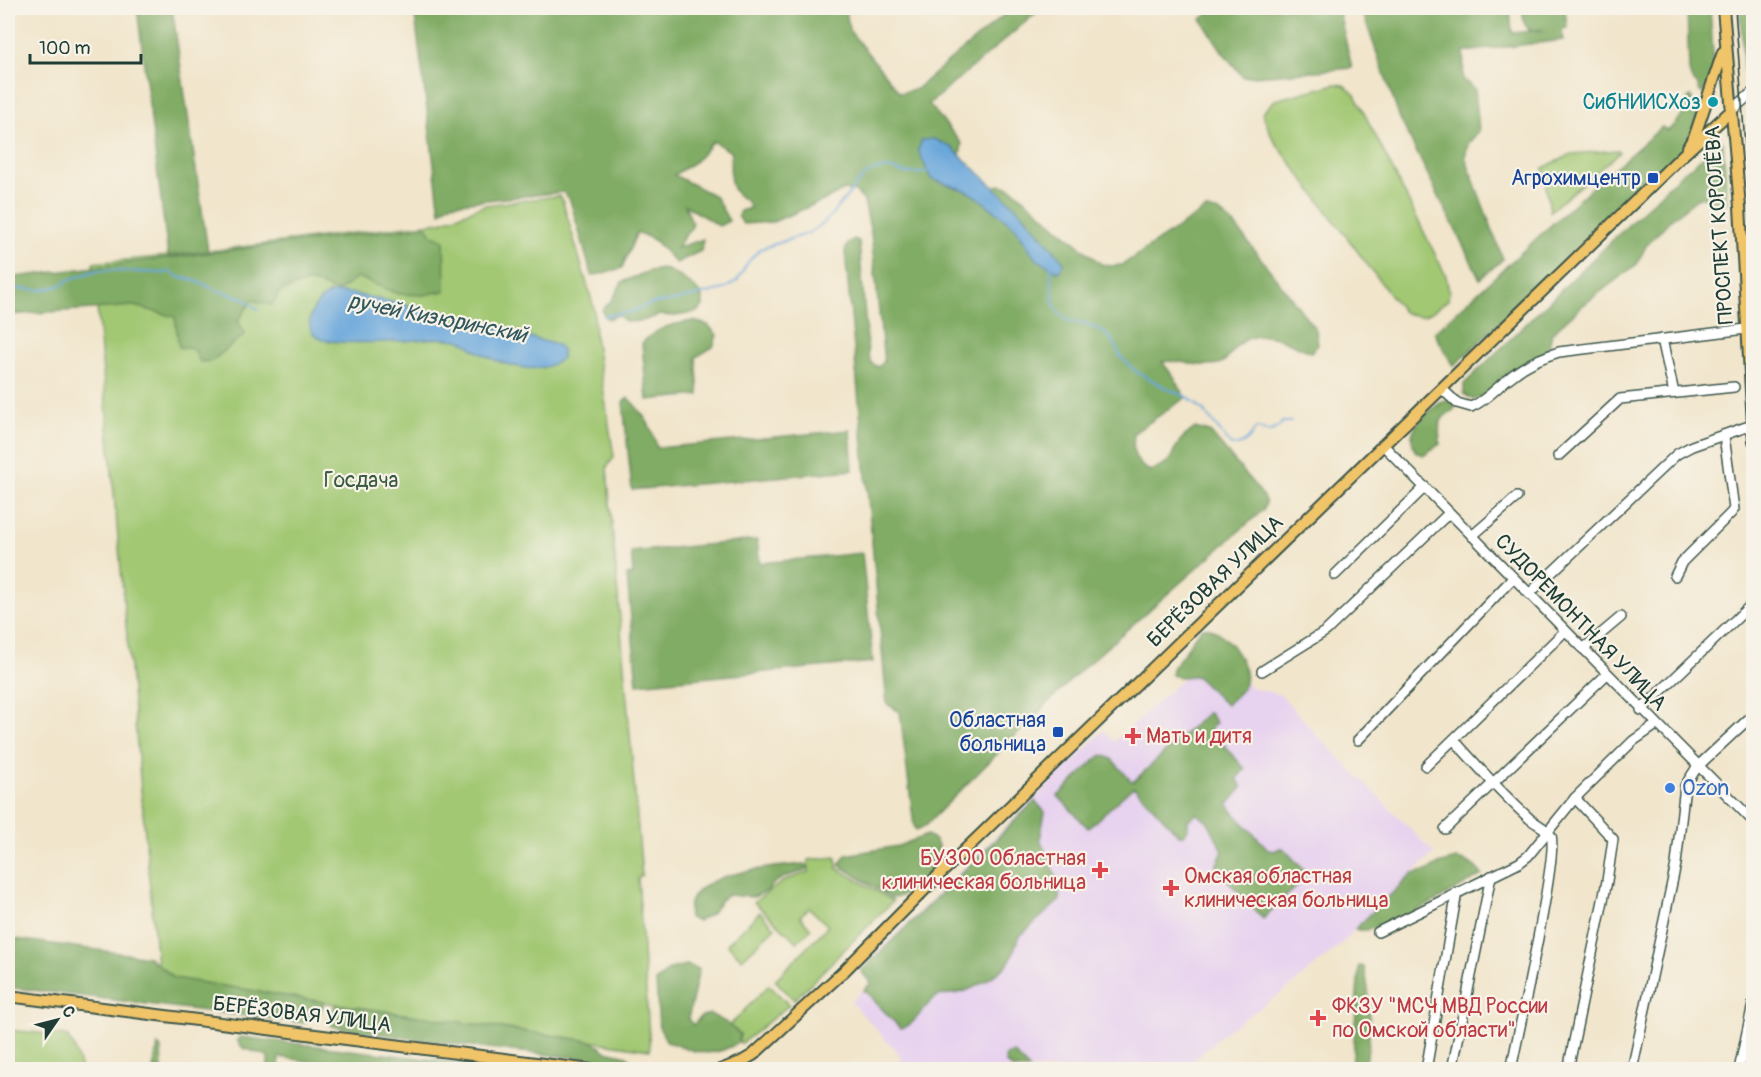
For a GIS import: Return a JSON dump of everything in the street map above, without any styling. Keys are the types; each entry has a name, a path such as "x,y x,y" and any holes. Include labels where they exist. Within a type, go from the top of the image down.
{"main road":[{"name":"ПРОСПЕКТ КОРОЛЁВА","path":"1723,8 1740,207 1754,441"},
{"path":"1685,153 1695,135 1726,44"},
{"name":"БЕРЁЗОВАЯ УЛИЦА","path":"720,1070 753,1055 835,979 1383,445 1731,111"},
{"name":"БЕРЁЗОВАЯ УЛИЦА","path":"8,996 590,1069"}],"street":[{"path":"1731,111 1754,91"},
{"path":"1442,389 1457,403 1472,407 1487,398 1510,376 1550,354 1746,328"},
{"path":"1662,339 1674,393"},
{"path":"1557,456 1620,399 1734,387"},
{"path":"1529,594 1677,454 1692,446 1752,425"},
{"path":"1675,576 1682,562 1734,509 1724,436"},
{"name":"СУДОРЕМОНТНАЯ УЛИЦА","path":"1383,445 1641,710 1754,822"},
{"path":"1335,575 1425,488"},
{"path":"1472,536 1517,496"},
{"path":"1262,671 1326,631 1449,513"},
{"path":"1358,740 1513,578"},
{"path":"1641,710 1754,602"},
{"path":"1582,649 1621,617"},
{"path":"1426,766 1565,631"},
{"path":"1445,829 1607,674"},
{"path":"1632,1070 1676,864 1685,786 1697,766 1754,714"},
{"path":"1378,932 1528,856 1549,833 1575,798 1633,741 1656,724"},
{"path":"1454,740 1492,783 1532,821 1549,833 1552,840 1549,875 1510,1070"},
{"path":"1568,1070 1607,881 1613,839 1575,798"},
{"path":"1452,1070 1491,876"},
{"path":"1426,1070 1457,892"},
{"path":"1739,1070 1754,999"}],"shaded area":[{"name":"Омская областная клиническая больница","path":"1216,648 1239,677 1252,688 1281,695 1316,734 1434,853 1344,942 1286,990 1226,1031 1185,1069 894,1068 901,1062 902,1057 851,1002 869,983 859,971 1104,730 1114,742"}],"green space":[{"path":"137,8 172,8 208,251 168,256"},
{"path":"414,8 455,8 456,18 528,8 846,8 849,30 900,93 916,89 1012,8 1042,8 929,104 962,144 960,156 951,147 933,179 967,191 980,199 1015,227 1024,240 1058,272 1064,262 1023,214 993,187 1000,185 1011,188 1101,264 1111,266 1122,265 1206,209 1219,212 1235,225 1316,330 1318,345 1311,352 1272,337 1252,337 1243,341 1226,360 1218,364 1162,362 1175,378 1185,398 1134,433 1133,445 1137,460 1150,471 1166,463 1180,441 1195,428 1210,432 1261,493 1266,503 1263,510 1081,670 925,826 916,830 900,712 887,704 845,251 848,243 854,239 859,241 868,354 871,363 878,367 884,362 871,233 864,201 856,192 844,190 773,222 743,224 738,216 740,211 750,208 746,200 735,192 732,186 731,152 713,141 696,161 674,175 715,196 729,221 719,226 685,205 693,225 676,248 703,239 701,251 676,263 654,240 637,232 622,268 592,276 570,200 563,192 450,204 440,212"},
{"path":"1216,8 1338,8 1352,68 1243,77 1201,19"},
{"path":"1361,8 1510,8 1512,33 1544,30 1529,30 1524,23 1522,8 1565,8 1567,28 1562,29 1563,40 1464,52 1463,79 1475,89 1479,131 1468,144 1465,157 1503,259 1480,279 1400,119"},
{"path":"1687,8 1710,8 1714,71 1703,93 1693,82 1689,71"},
{"path":"1740,8 1753,8 1753,76 1744,70"},
{"path":"1335,84 1344,85 1355,95 1446,276 1448,300 1427,315 1417,316 1403,312 1273,139 1262,113 1275,100"},
{"path":"1691,97 1698,116 1685,147 1454,366 1434,333 1589,190 1662,127 1668,131 1687,110 1688,99"},
{"path":"1723,141 1727,203 1719,204 1701,196 1671,219 1646,246 1637,264 1582,306 1552,333 1548,352 1483,396 1473,400 1464,394 1464,384 1680,175"},
{"path":"1618,150 1620,152 1550,211 1543,168 1572,154"},
{"name":"Госдача","path":"559,196 562,199 594,308 595,336 614,457 607,467 642,875 638,878 650,1050 158,976 93,263 169,256 441,222 485,205"},
{"path":"427,226 432,235 444,240 445,291 423,295 398,294 357,277 338,292 310,281 279,292 272,305 252,300 238,321 245,334 212,361 200,362 194,349 179,347 175,317 134,306 8,315 8,278"},
{"path":"663,269 685,280 700,293 703,306 698,311 675,316 660,315 642,321 626,322 618,315 608,319 605,317 602,310 612,300 622,282 649,271"},
{"path":"693,321 708,325 717,335 713,347 696,357 699,395 647,400 642,343 653,333 665,327"},
{"path":"628,398 647,421 657,448 850,430 853,470 632,490 623,402"},
{"path":"1448,399 1452,400 1455,408 1441,421 1440,444 1423,455 1415,451 1412,439 1416,426 1431,410"},
{"path":"757,540 760,563 862,553 873,662 637,684 627,575 633,574 631,552"},
{"path":"1202,628 1210,628 1218,632 1232,645 1245,672 1243,688 1226,705 1196,676 1172,675 1172,668"},
{"path":"1207,713 1216,723 1210,729 1245,769 1237,778 1242,788 1228,804 1232,811 1269,850 1283,848 1305,871 1304,879 1263,919 1219,871 1216,866 1223,851 1208,822 1197,814 1188,820 1188,829 1184,835 1179,835 1135,788 1132,788 1088,828 1058,796 1097,758 1103,755 1112,759 1131,781 1134,781"},
{"path":"1035,801 1045,812 1040,839 1056,877 1060,900 1020,936 1009,962 1000,970 987,980 967,990 935,998 915,1020 900,1028 864,990 871,983 861,971"},
{"path":"927,835 936,842 939,851 936,861 921,882 901,896 892,898 839,865 846,855 898,846"},
{"path":"836,857 837,868 893,901 794,1000 775,980 828,926 809,908 800,916 811,929 797,942 754,902 785,880 809,872 808,860"},
{"path":"1456,859 1471,864 1482,875 1398,919 1365,930 1355,929 1412,874"},
{"path":"804,864 808,867 806,870 784,877 775,882 767,891 754,897 728,895 721,900 711,914 698,921 689,918 690,902 699,890 714,881 752,870"},
{"path":"760,912 775,928 742,959 727,944"},
{"path":"8,938 149,957 174,978 324,1002 320,1013 304,1023 8,987"},
{"path":"687,965 699,969 688,1019 693,1025 702,1016 710,1014 725,1022 740,1034 739,1042 729,1048 712,1053 695,1051 667,1042 659,1027 656,981 670,969"},
{"path":"1359,966 1364,967 1367,980 1369,1031 1365,1069 1352,1069"},
{"path":"769,985 789,1005 741,1044 740,1034 729,1026"},
{"path":"335,1004 591,1041 606,1051 627,1056 631,1060 629,1063 517,1051 405,1038 331,1026 330,1021"},
{"path":"8,1030 67,1036 74,1047 81,1069 8,1069"},
{"path":"240,1037 511,1069 386,1069 342,1066 279,1057 279,1069 258,1069 268,1067 268,1056 243,1048 237,1040"},
{"path":"158,1045 161,1048 162,1069 153,1069"},
{"path":"1014,1053 1029,1069 1013,1069 1006,1063 1005,1057"}],"water":[{"path":"934,139 951,147 1023,214 1064,262 1059,272 1036,259 1015,227 980,199 967,191 931,179 918,150 922,140"},
{"path":"331,293 349,293 401,304 440,315 452,322 484,324 557,345 562,349 562,358 553,364 533,368 500,362 477,352 464,342 454,340 362,343 323,340 311,330 311,316 318,303"}],"waterway":[{"name":"ручей Кизюринский","path":"604,316 630,312 654,303 669,302 724,289 737,281 748,262 760,249 809,233 824,223 864,176 874,170 889,168 905,173 929,171"},
{"name":"ручей Кизюринский","path":"1051,266 1053,302 1059,313 1069,322 1084,323 1101,330 1113,341 1120,356 1135,371 1189,398 1204,411 1231,445 1246,442 1255,429 1269,432 1280,426 1282,422 1291,422"},
{"name":"ручей Кизюринский","path":"8,288 42,290 62,285 68,280 98,270 165,273 171,271 178,277 191,279 243,298 259,310"}],"tram line":[{"path":"1735,8 1754,268"},
{"path":"1752,1070 1754,1062"}],"place":[{"name":"СибНИИСХоз","path":"1713,102"},
{"name":"Агрохимцентр","path":"1653,178"},
{"name":"Областная больница","path":"1058,732"},
{"name":"Мать и дитя","path":"1133,736"},
{"name":"Ozon","path":"1670,788"},
{"name":"БУЗОО Областная клиническая больница","path":"1100,870"},
{"name":"Омская областная клиническая больница","path":"1171,888"},
{"name":"ФКЗУ \"МСЧ МВД России по Омской области\"","path":"1318,1018"}]}
